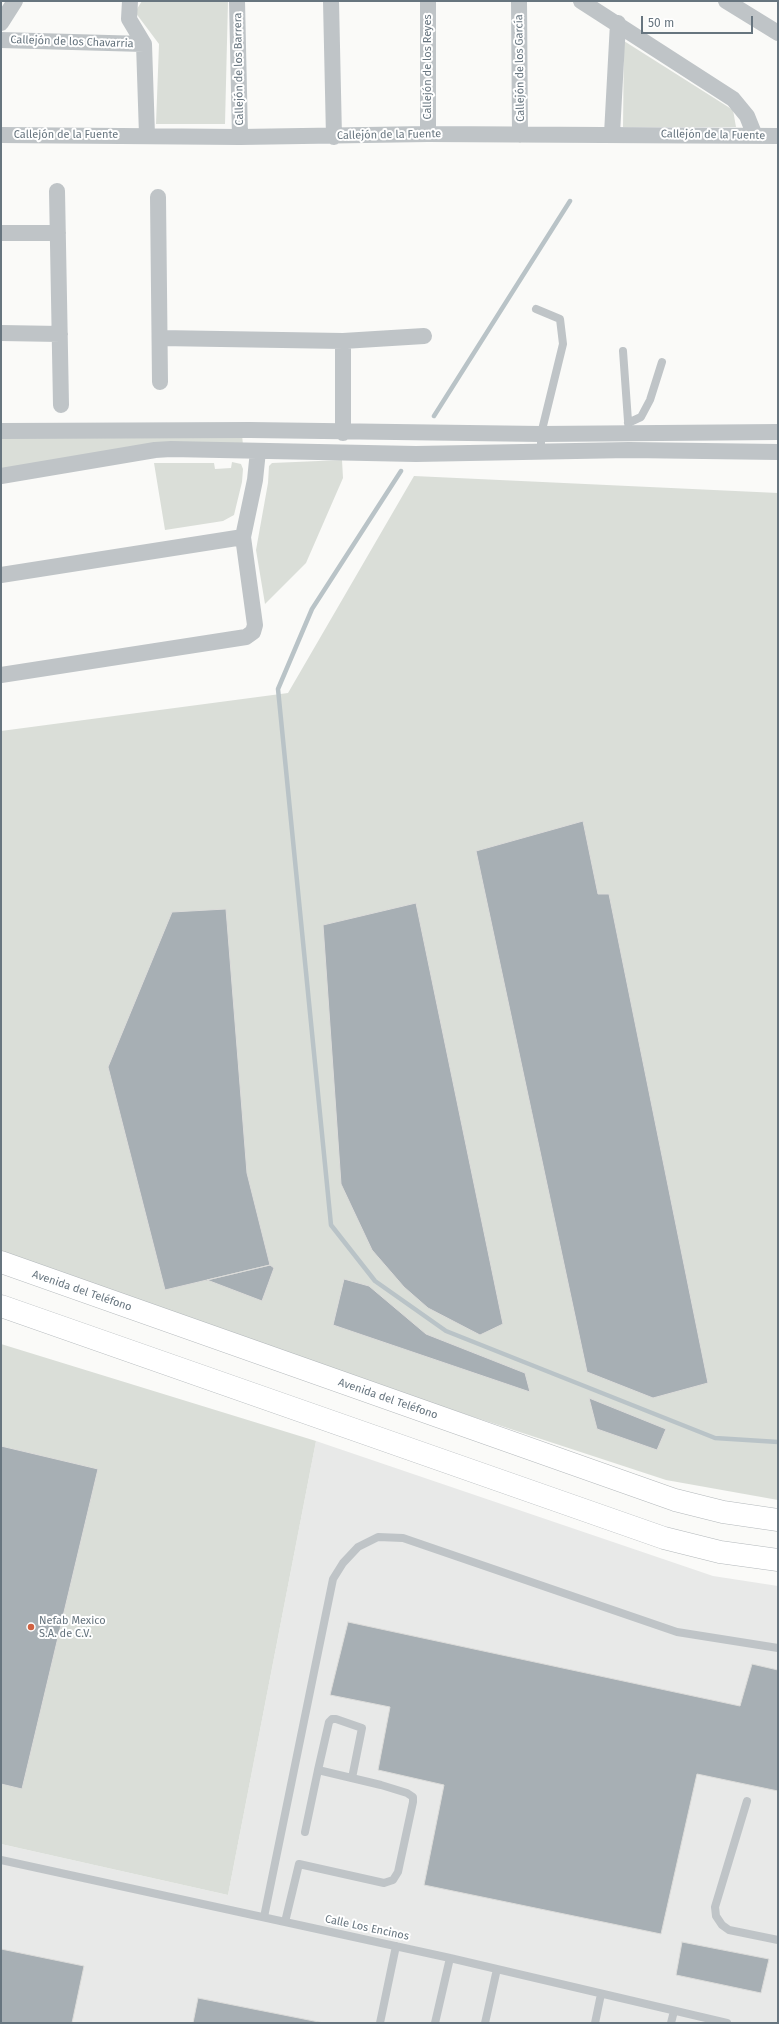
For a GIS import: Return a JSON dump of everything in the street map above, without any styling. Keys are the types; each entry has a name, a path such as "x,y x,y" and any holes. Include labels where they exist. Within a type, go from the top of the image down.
{"main road":[{"name":"Avenida del Teléfono","path":"1,1262 675,1500 723,1512 778,1520"},
{"path":"1,1306 664,1538 720,1552 778,1560"}],"street":[{"path":"1,23 15,1"},
{"name":"Callejón de los Chavarria","path":"130,1 129,19 144,44 147,135"},
{"name":"Callejón de los Barrera","path":"237,1 240,137"},
{"path":"331,1 334,137"},
{"name":"Callejón de los Reyes","path":"428,1 428,134"},
{"name":"Callejón de los García","path":"519,1 520,135"},
{"path":"581,1 618,23 733,99 747,116 755,136"},
{"path":"726,1 778,33"},
{"path":"612,134 618,23"},
{"name":"Callejón de los Chavarria","path":"1,40 144,44"},
{"name":"Callejón de la Fuente","path":"1,135 334,137 428,134 612,134 778,136"},
{"path":"57,191 61,405"},
{"path":"158,197 160,382"},
{"path":"1,233 58,233"},
{"path":"1,333 60,334"},
{"path":"160,338 343,341 424,336"},
{"path":"343,341 343,433"},
{"path":"1,431 250,430 343,433 541,434 628,428 778,432"},
{"path":"1,675 246,637 253,632 254,625 243,538 255,480 250,430"},
{"path":"374,433 374,453"},
{"path":"1,476 155,450 374,453 629,450 778,452"},
{"path":"1,575 243,538"}],"lane":[{"path":"536,309 560,319 562,344 541,434 541,452"},
{"path":"623,351 629,450"},
{"path":"628,428 641,417 650,400 662,362"},
{"path":"264,1917 334,1580 343,1563 358,1547 378,1537 403,1538 678,1632 778,1648"},
{"path":"305,1832 329,1722 336,1719 362,1728 352,1778"},
{"path":"285,1922 299,1864 384,1883 393,1880 398,1872 413,1802 412,1797 407,1793 318,1770"},
{"path":"747,1801 715,1906 716,1916 729,1930 778,1940"},
{"name":"Calle Los Encinos","path":"1,1860 450,1958 727,2023"},
{"path":"380,2023 396,1946"},
{"path":"435,2023 450,1958"},
{"path":"485,2023 497,1969"},
{"path":"595,2023 601,1994"},
{"path":"672,2023 674,2011"}],"shaded area":[{"path":"142,1 228,1 225,124 156,124 159,44 135,12"},
{"path":"624,41 733,110 736,127 623,127"},
{"path":"242,435 243,445 1,469 1,437"},
{"path":"342,460 343,478 306,563 265,604 256,550 268,483 269,466 272,463"},
{"path":"232,462 241,464 243,469 242,482 234,515 223,521 165,530 154,463 214,463 215,469 231,468"},
{"path":"414,476 778,493 778,1500 666,1480 300,1360 1,1253 1,731 288,693"},
{"path":"1,1344 316,1441 228,1895 1,1844"},
{"path":"316,1441 713,1576 778,1586 778,2023 1,2023 1,1844 228,1895"}],"building":[{"path":"583,821 598,894 609,894 708,1383 653,1398 587,1372 476,851"},
{"path":"416,903 503,1324 480,1335 428,1308 404,1287 372,1250 341,1184 323,925"},
{"path":"226,909 247,1173 270,1265 165,1290 108,1067 172,912"},
{"path":"270,1265 274,1268 262,1301 207,1280"},
{"path":"344,1279 369,1286 426,1334 525,1373 530,1392 333,1325"},
{"path":"589,1398 666,1429 657,1450 597,1429"},
{"name":"Nefab Mexico S.A. de C.V.","path":"1,1446 98,1469 22,1789 1,1784"},
{"path":"348,1622 740,1706 752,1664 778,1670 778,1791 697,1774 661,1934 424,1885 444,1785 378,1770 390,1707 330,1695"},
{"path":"682,1942 769,1959 761,1993 676,1975"},
{"path":"1,1949 84,1966 72,2023 1,2023"},
{"path":"198,1998 324,2023 193,2023"}],"waterway":[{"path":"434,416 570,201"},
{"path":"401,471 312,609 278,689 331,1225 375,1281 446,1331 715,1438 778,1442"}],"place":[{"name":"Nefab Mexico S.A. de C.V.","path":"31,1627"}]}
